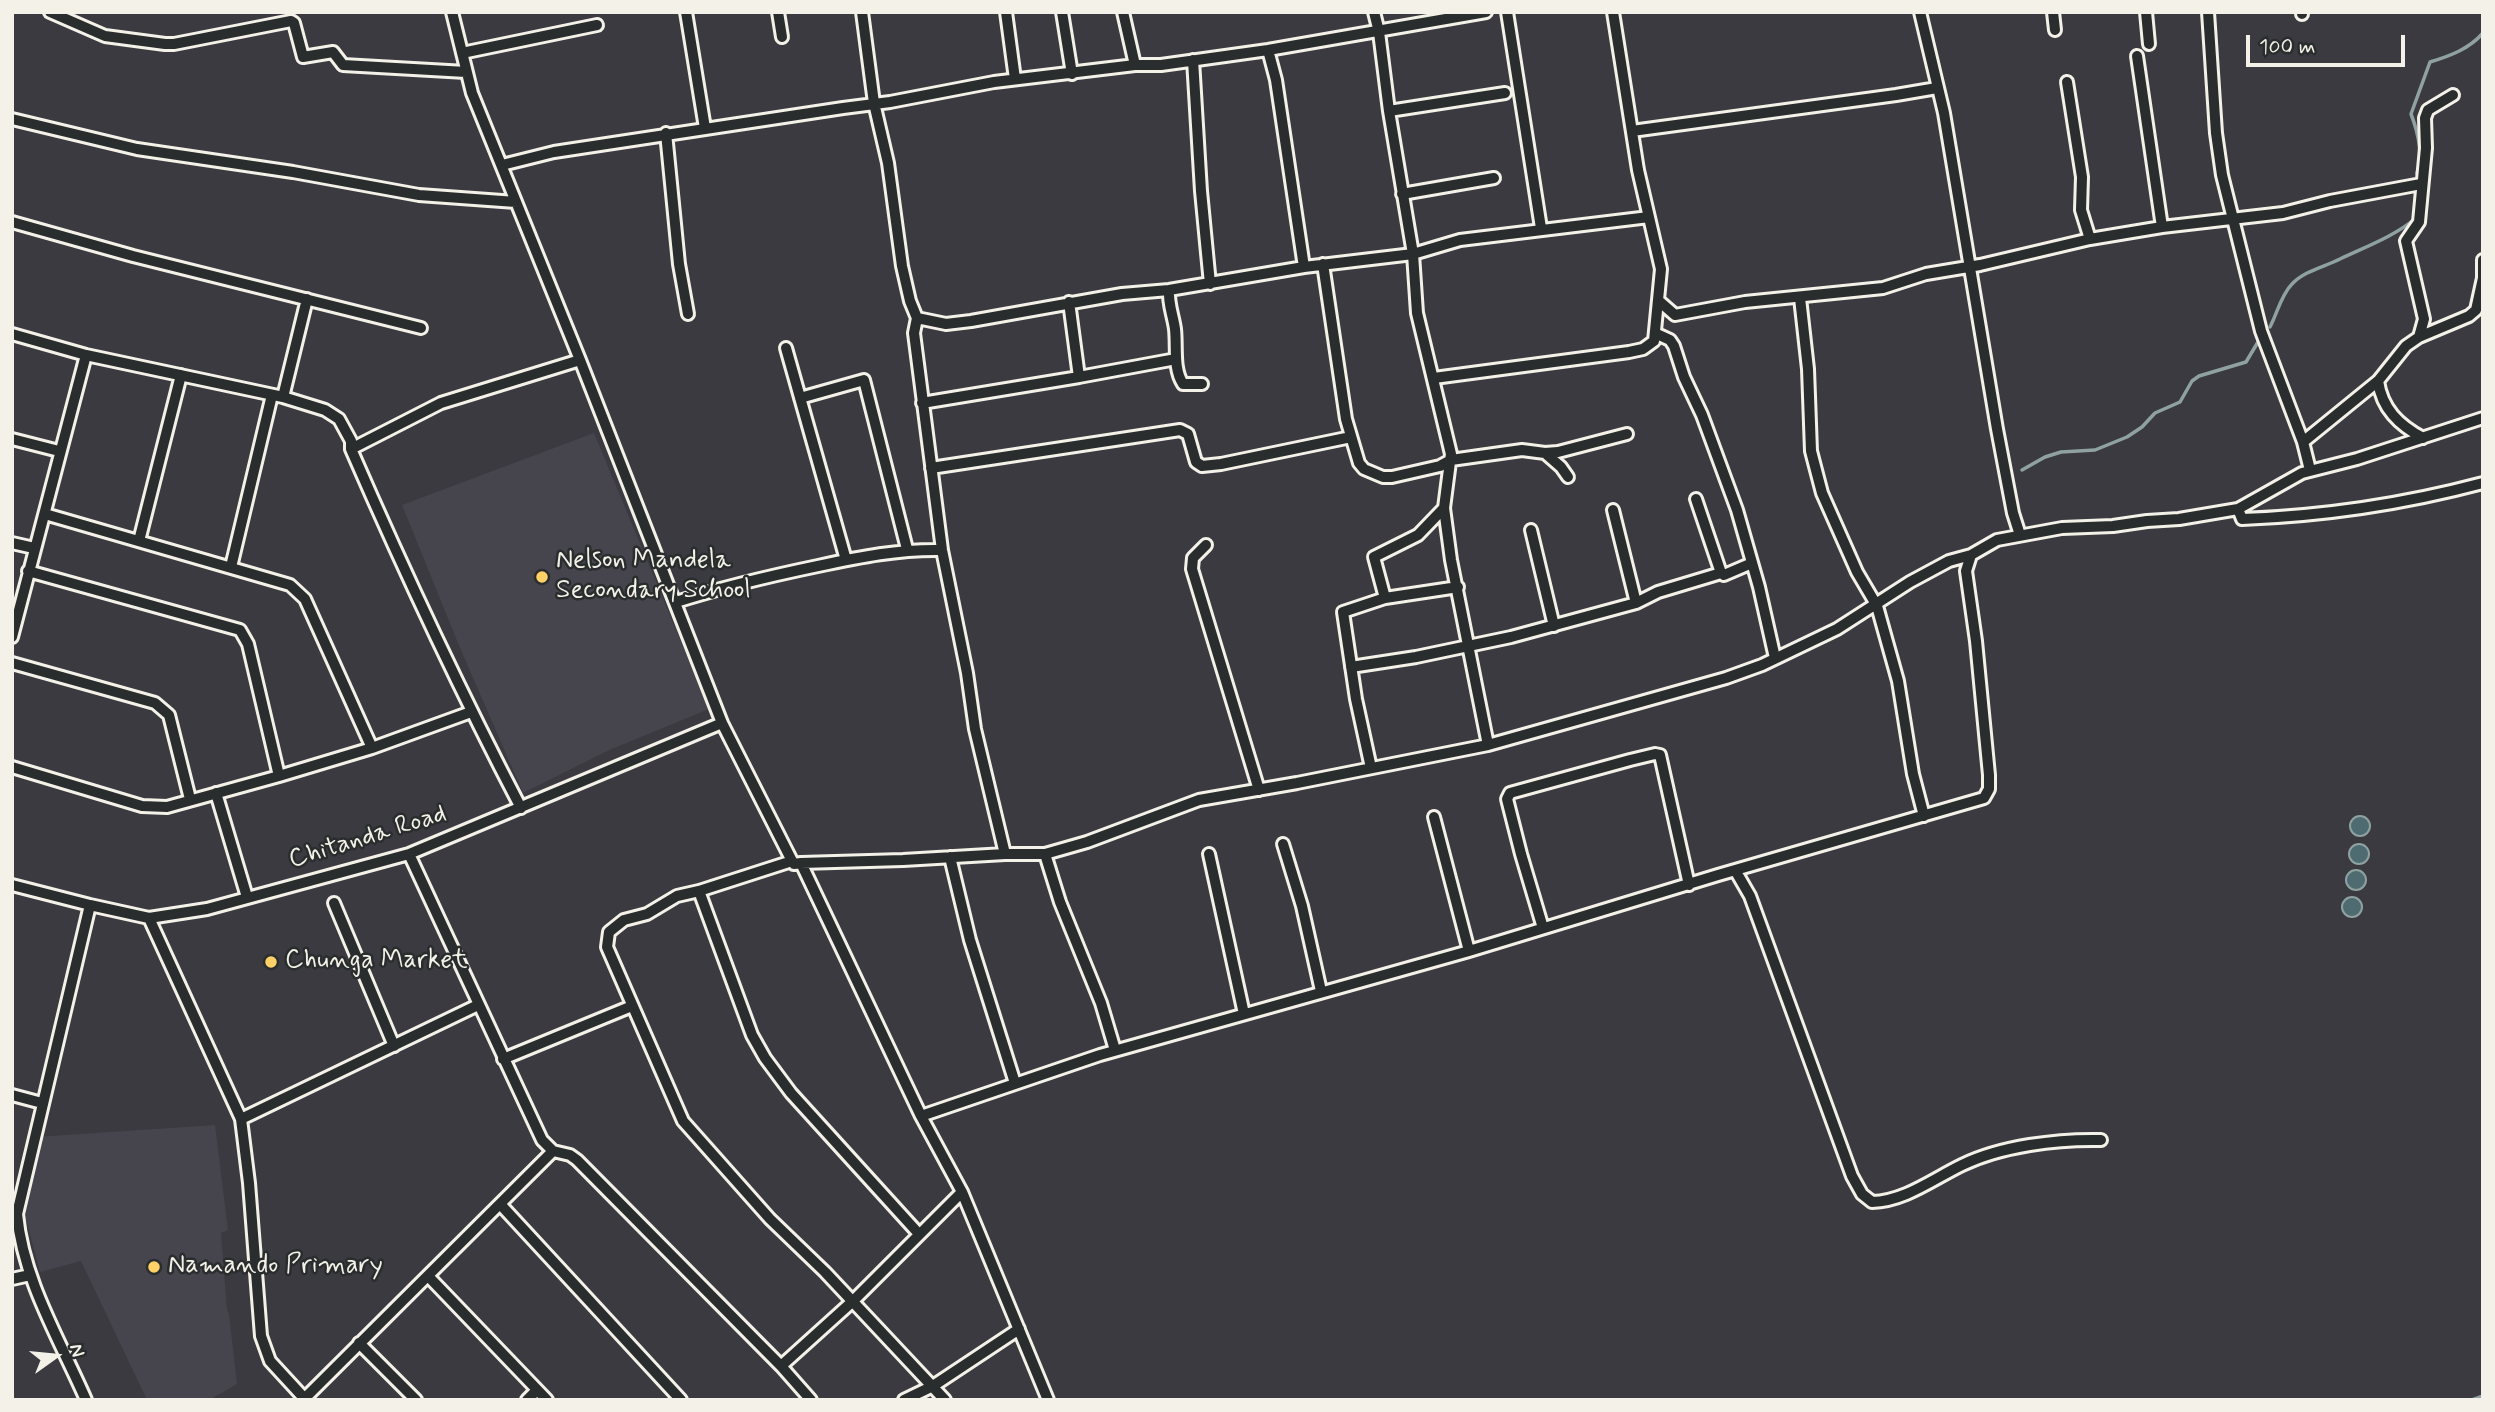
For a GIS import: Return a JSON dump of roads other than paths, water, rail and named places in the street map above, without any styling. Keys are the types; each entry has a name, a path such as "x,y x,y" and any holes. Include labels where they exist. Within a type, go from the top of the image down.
{"street":[{"path":"50,12 105,36 174,44 281,17 294,23 303,57 333,52 343,65 466,72"},
{"path":"452,12 472,93 722,723 797,862 961,1192 1048,1400"},
{"path":"686,12 705,128"},
{"path":"778,12 782,37"},
{"path":"862,12 874,103 888,163 902,266 917,318 914,333 942,550 967,673 975,729 1005,854"},
{"path":"1006,12 1015,79"},
{"path":"1062,12 1072,74"},
{"path":"1123,12 1135,65"},
{"path":"1374,12 1413,254 1417,313 1451,460 1444,508 1451,560 1488,745"},
{"path":"1507,12 1541,228"},
{"path":"1434,378 1629,352 1650,346 1657,334 1661,269 1632,131 1614,12"},
{"path":"1920,12 1953,164 2003,461 2020,535"},
{"path":"2053,12 2054,30"},
{"path":"2146,12 2148,44"},
{"path":"2208,12 2216,133 2232,218 2261,331 2311,470"},
{"path":"502,165 554,152 874,103 890,103 1015,79 1135,65 1161,65 1268,50 1482,13"},
{"path":"462,52 597,25"},
{"path":"1268,50 1276,80 1304,267"},
{"path":"2137,57 2162,227"},
{"path":"1193,60 1210,284"},
{"path":"2067,82 2082,177 2081,210 2090,239"},
{"path":"1632,131 1937,88"},
{"path":"1389,111 1505,93"},
{"path":"2419,337 2424,319 2406,241 2419,222 2426,148 2425,118 2428,110 2453,95"},
{"path":"12,119 137,149 293,172 419,195 516,202"},
{"path":"666,134 688,314"},
{"path":"1402,194 1494,178"},
{"path":"1659,301 1675,316 1745,302 1883,288 1919,276 2090,239 2162,227 2283,213 2421,184"},
{"path":"917,318 946,324 958,323 1069,302 1210,284 1323,264 1413,254 1460,240 1541,228 1649,217"},
{"path":"12,222 133,256 421,328"},
{"path":"2303,442 2378,381 2406,345 2469,316 2476,310 2483,278 2483,260"},
{"path":"1323,264 1331,327 1351,436 1359,463 1364,469 1383,477 1440,466 1451,460 1522,450 1558,452 1627,434"},
{"path":"1169,290 1168,303 1175,329 1180,381 1183,384 1202,384"},
{"path":"1800,298 1808,369 1809,430 1816,472 1822,493 1857,572 1877,606 1898,681 1913,774 1924,816"},
{"path":"231,567 277,396 307,299"},
{"path":"1069,302 1079,377"},
{"path":"12,334 86,355 277,396 325,410 339,419 351,441 351,449 386,529 471,712 521,808"},
{"path":"1657,334 1670,340 1674,346 1737,510 1775,657"},
{"path":"786,348 846,560"},
{"path":"12,636 86,355"},
{"path":"922,403 1176,359"},
{"path":"351,449 441,403 580,360"},
{"path":"139,541 181,375"},
{"path":"800,397 864,380 907,549"},
{"path":"2378,381 2379,393 2388,411 2400,423 2423,438"},
{"path":"945,1400 853,1301 770,1219 683,1121 607,947 609,932 624,920 647,914 677,895 797,862 1045,854 1087,842 1199,800 1488,745 1762,666 1775,657 1837,629 1939,566 1971,555 1997,540 2062,528 2179,519 2238,509 2311,470 2357,459 2483,418"},
{"path":"931,468 1180,430 1188,434 1196,462 1202,466 1351,436"},
{"path":"12,439 59,451"},
{"path":"1545,453 1568,477"},
{"path":"2238,509 2242,519 2293,515 2425,498 2483,483"},
{"path":"1696,499 1721,573"},
{"path":"1385,598 1374,557 1418,535 1444,508"},
{"path":"1613,510 1636,603"},
{"path":"44,514 290,585 305,599 372,748"},
{"path":"1531,530 1554,625"},
{"path":"12,543 34,548"},
{"path":"1206,545 1193,558 1192,569 1259,790"},
{"path":"676,602 739,583 846,560 907,549 942,550"},
{"path":"921,1116 1115,1050 1469,951 1984,797 1989,789 1976,641 1966,571 1971,555"},
{"path":"1351,667 1468,647 1554,625 1636,603 1658,592 1721,573 1724,575 1752,564"},
{"path":"28,571 240,630 248,644 279,776"},
{"path":"1371,768 1356,699 1343,612 1385,598 1458,587"},
{"path":"12,663 155,703 165,709 177,740 190,799"},
{"path":"12,767 142,806 167,807 372,748 471,712"},
{"name":"Chitanda Road","path":"12,885 149,918 207,909 409,854 722,723"},
{"path":"1543,928 1507,799 1510,793 1655,754 1660,755 1689,885"},
{"path":"216,793 247,897"},
{"path":"1434,817 1469,951"},
{"path":"1283,844 1302,906 1321,991"},
{"path":"409,854 542,1140 553,1151 577,1160 781,1366 811,1400"},
{"path":"1045,854 1060,902 1101,1003 1115,1050"},
{"path":"1209,854 1244,1014"},
{"path":"950,857 970,940 1015,1083"},
{"path":"1735,870 1750,895 1852,1176 1863,1194 1872,1202 1888,1202 1964,1164 2011,1149 2062,1141 2101,1140"},
{"path":"699,891 752,1035 765,1058 791,1093 919,1234"},
{"path":"334,903 394,1046"},
{"path":"86,1400 30,1275 19,1235 16,1198 90,905"},
{"path":"149,918 241,1119 261,1336 270,1361 304,1399 553,1151"},
{"path":"241,1119 478,1005"},
{"path":"503,1059 632,1006"},
{"path":"12,1095 42,1103"},
{"path":"781,1366 853,1301 961,1192"},
{"path":"500,1203 681,1400"},
{"path":"12,1279 30,1275"},
{"path":"428,1276 547,1400"},
{"path":"904,1400 933,1386 1019,1329"},
{"path":"359,1343 416,1400"},
{"path":"527,1400 537,1390"}],"water":[{"path":"2360,816 2367,819 2370,826 2367,833 2360,836 2353,833 2350,826 2353,819"},
{"path":"2359,844 2366,847 2369,854 2366,861 2359,864 2352,861 2349,854 2352,847"},
{"path":"2356,870 2363,873 2366,880 2363,887 2356,890 2349,887 2346,880 2349,873"},
{"path":"2352,897 2359,900 2362,907 2359,914 2352,917 2345,914 2342,907 2345,900"}],"waterway":[{"path":"2417,173 2419,144 2411,114 2430,62 2459,51 2483,33"},
{"path":"2270,327 2288,288 2297,280 2308,272 2389,236 2416,218"},
{"path":"2022,470 2045,457 2061,452 2095,450 2127,437 2142,427 2155,413 2180,402 2192,381 2199,376 2246,362 2261,337"},
{"path":"2472,1400 2483,1396"}],"place":[{"name":"Nelson Mandela Secondary School","path":"542,577"},
{"name":"Chunga Market","path":"271,962"},
{"name":"Namando Primary","path":"154,1267"}]}
